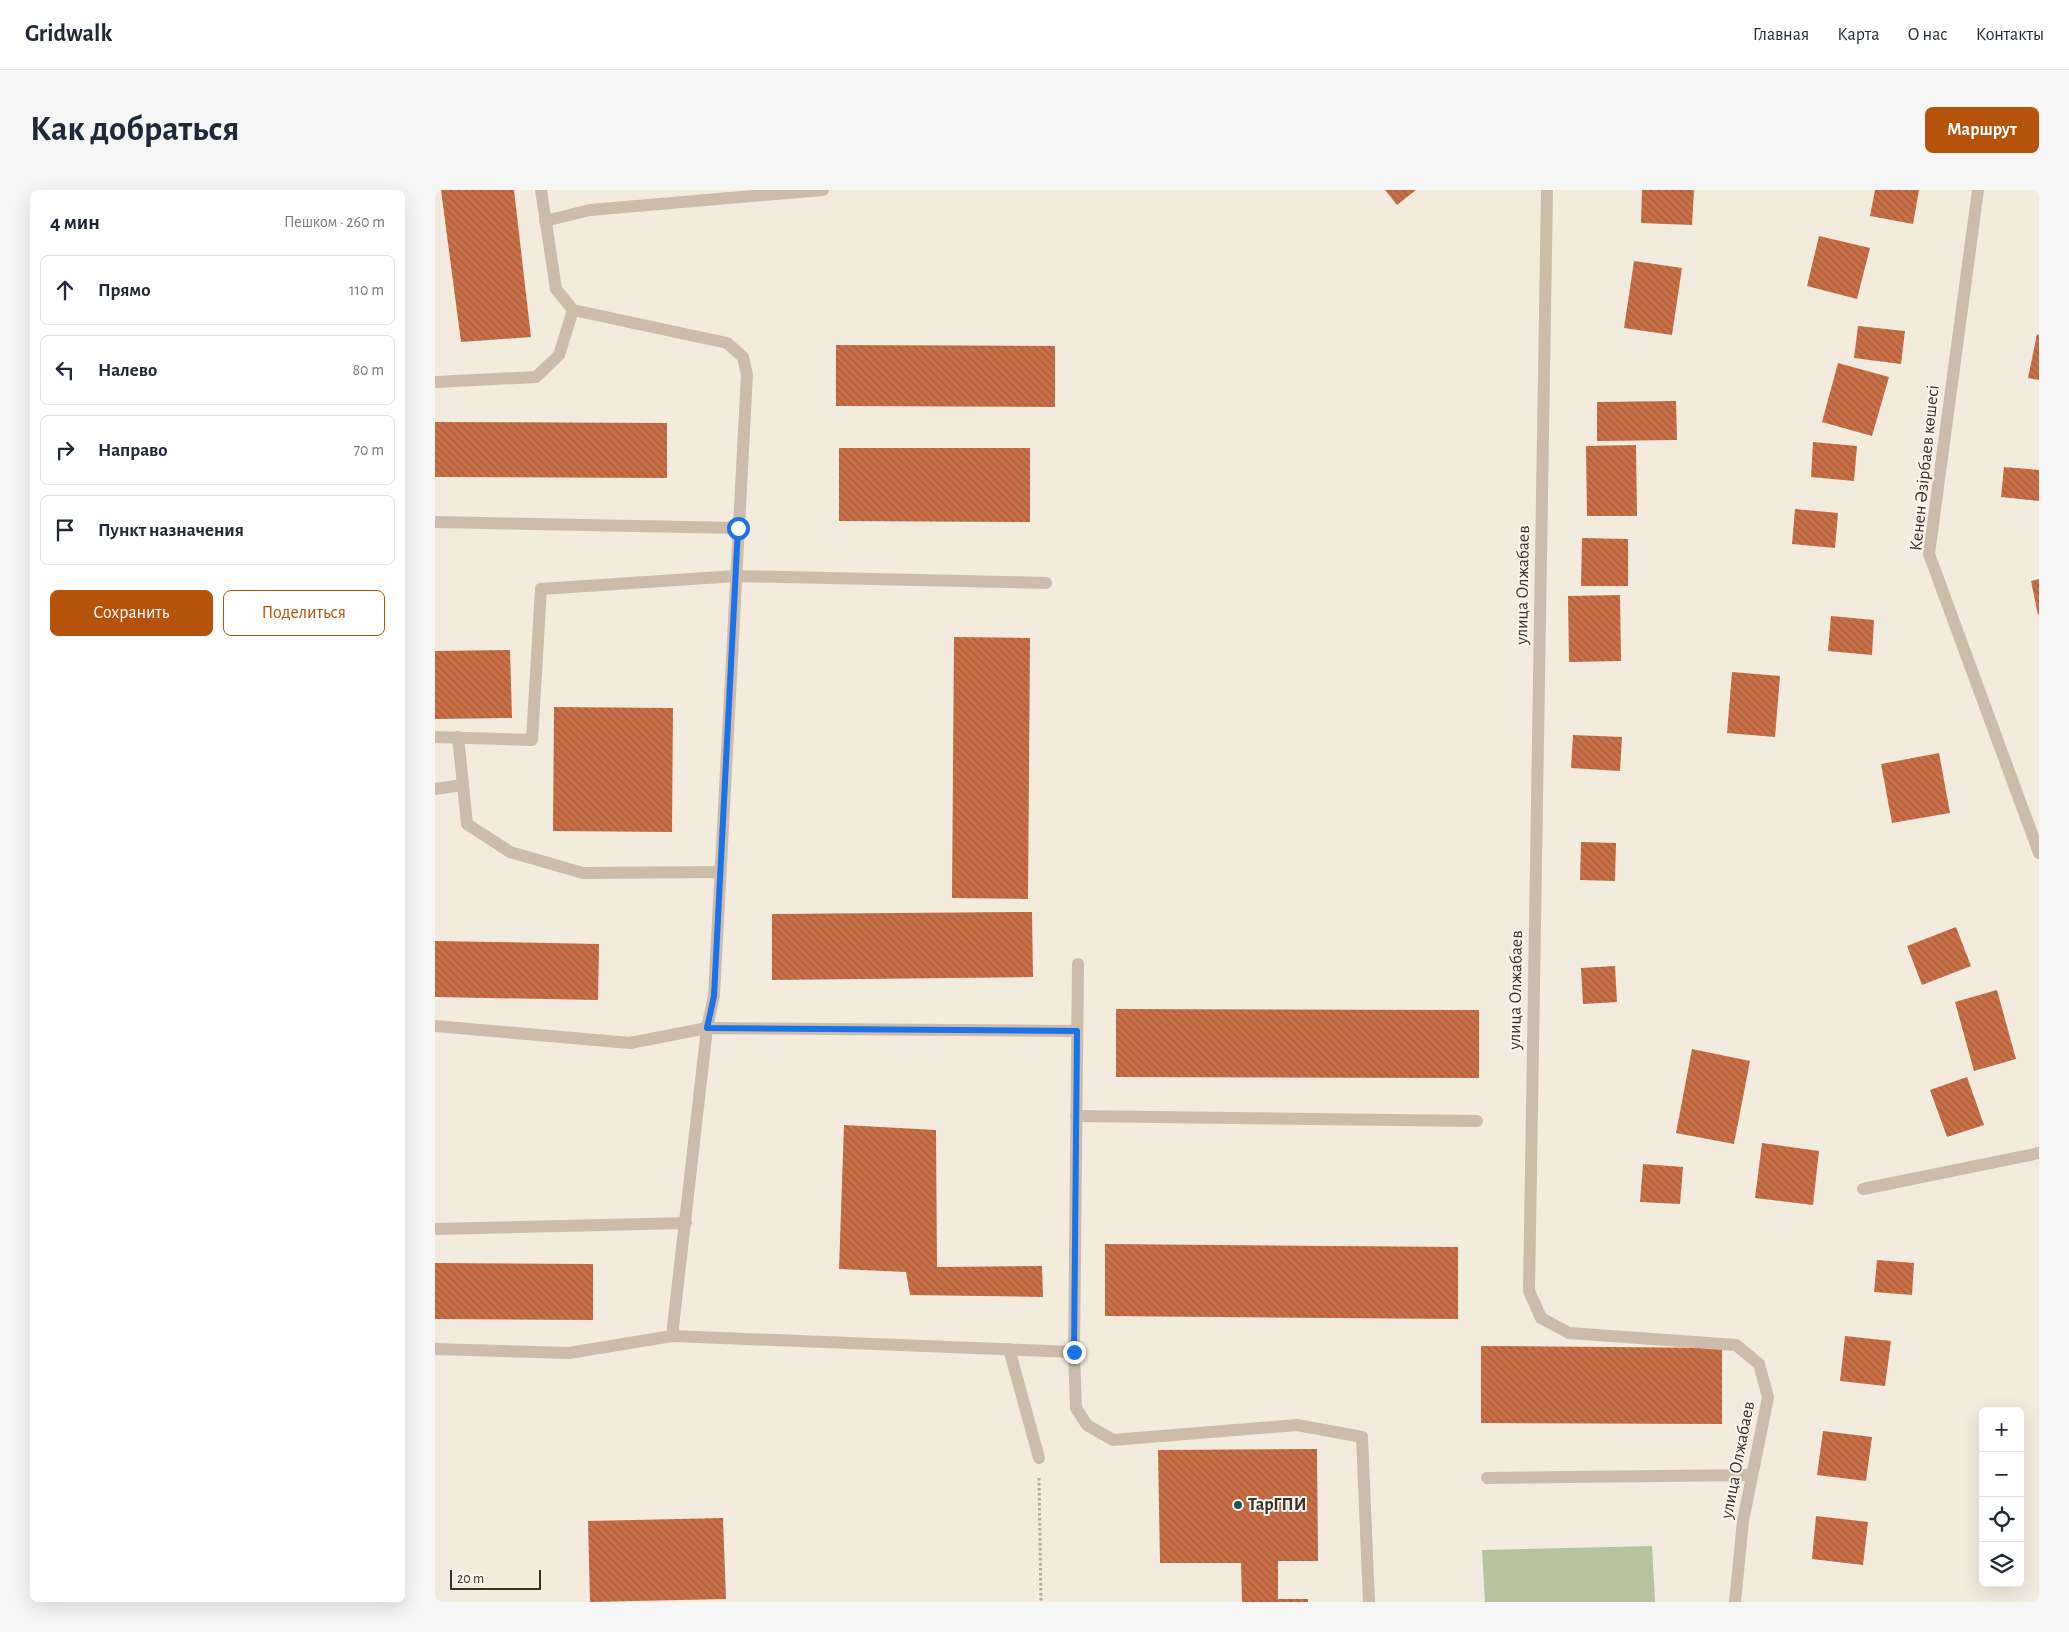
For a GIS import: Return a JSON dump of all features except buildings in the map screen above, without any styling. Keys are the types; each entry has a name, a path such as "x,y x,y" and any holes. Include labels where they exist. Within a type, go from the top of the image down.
{"street":[{"path":"541,190 557,289 573,310 727,343 743,357 747,375 714,996 707,1028 672,1336"},
{"path":"545,221 590,210 823,190"},
{"name":"улица Олжабаев","path":"1547,190 1529,1291 1541,1318 1569,1333 1736,1346 1759,1364 1768,1397 1743,1521 1735,1602"},
{"name":"Кенен Әзірбаев көшесі","path":"1978,190 1929,554 2039,853"},
{"path":"435,382 536,377 559,355 573,310"},
{"path":"435,522 738,528"},
{"path":"435,737 532,740 541,589 736,576 1046,583"},
{"path":"458,738 467,824 510,852 583,873 720,872"},
{"path":"435,789 463,786"},
{"path":"1078,964 1074,1352 1076,1408 1087,1425 1113,1440 1297,1425 1362,1437 1369,1602"},
{"path":"435,1026 630,1043 707,1028 1077,1031"},
{"path":"1076,1116 1477,1121"},
{"path":"1863,1189 2039,1153"},
{"path":"435,1229 686,1223"},
{"path":"435,1349 569,1353 672,1336 1074,1352"},
{"path":"1009,1349 1039,1458"},
{"path":"1487,1478 1752,1476"}],"path":[{"path":"1039,1458 1041,1602"}],"green space":[{"path":"1652,1546 1655,1602 1485,1602 1482,1550"}],"place":[{"name":"ТарГПИ","path":"1238,1505"}],"route":[{"path":"738,528 714,996 707,1028 1077,1031 1074,1352"}]}
